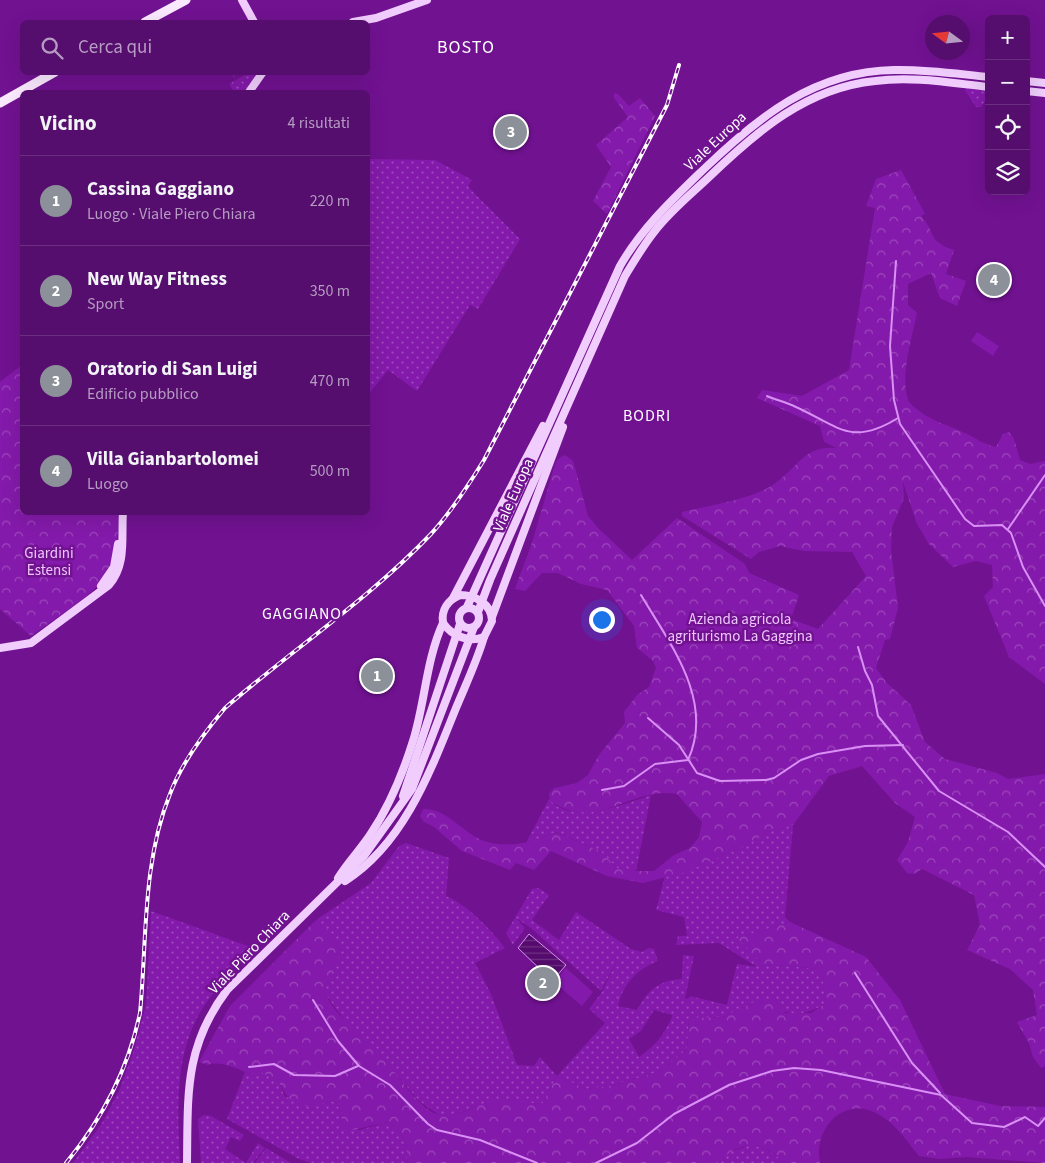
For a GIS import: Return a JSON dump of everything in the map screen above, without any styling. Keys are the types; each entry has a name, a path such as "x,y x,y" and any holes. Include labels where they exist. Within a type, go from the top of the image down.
{"main road":[{"path":"149,20 186,0"},
{"path":"23,90 49,75"},
{"path":"0,103 20,92"}],"street":[{"path":"242,0 253,20"},
{"path":"364,20 376,18 427,0"},
{"name":"Viale Europa","path":"460,624 460,616 467,607 620,266 636,239 671,201 761,117 792,98 820,85 872,72 894,70 931,71 985,77"},
{"path":"250,90 261,75"},
{"name":"Viale Europa","path":"474,627 478,620 478,612 490,580 625,276 655,230 768,124 797,106 826,93 874,81 926,80 985,87"},
{"path":"1030,81 1045,83"},
{"path":"1030,91 1045,93"},
{"name":"Viale Europa","path":"453,598 565,387"},
{"name":"Viale Europa","path":"492,616 517,553 574,390"},
{"path":"0,648 31,643 103,590 115,572 123,515"},
{"path":"464,595 477,599 488,607 492,616 491,625 484,637 474,639 461,637 449,630 443,623 446,605 453,598 464,595"},
{"path":"467,607 474,607 478,612"},
{"name":"Viale Piero Chiara","path":"332,888 349,860 370,835 393,794 414,740 424,690 443,623"},
{"path":"460,624 466,629 474,627"},
{"name":"Viale Piero Chiara","path":"399,807 460,624"},
{"name":"Viale Piero Chiara","path":"187,1163 190,1075 194,1051 212,1010 227,990 364,856 412,789 474,627"},
{"name":"Viale Piero Chiara","path":"332,888 365,868 399,827 423,785 450,724 484,637"}],"green space":[{"path":"245,75 257,75 245,90 233,90 229,84"},
{"path":"966,88 985,90 985,101 981,107 976,107 965,90"},
{"path":"614,93 618,94 629,106 640,98 655,116 607,214 593,201 611,167 596,145 628,117 614,98"},
{"path":"370,159 435,160 472,180 468,186 520,239 478,309 470,305 417,391 388,370 370,392"},
{"name":"Azienda agricola agriturismo La Gaggina","path":"901,170 925,214 921,216 935,240 945,247 954,250 946,274 966,281 957,306 940,298 931,273 908,284 908,305 917,313 906,370 906,393 909,402 922,413 936,421 992,446 996,447 1003,434 1009,432 1014,439 1020,460 1030,464 1045,461 1045,684 1009,657 984,596 993,587 992,565 976,561 953,567 929,544 917,524 903,482 904,498 892,527 891,550 898,608 890,639 885,640 876,668 886,682 911,705 925,742 945,759 997,773 1008,779 1045,774 1045,1066 1041,1068 1033,1057 1029,1043 1017,1022 1037,1015 1033,990 1010,969 967,950 980,925 974,895 922,869 914,874 907,873 897,860 908,842 915,817 895,803 862,766 829,776 793,825 772,830 743,847 686,872 643,883 607,876 551,851 534,870 516,863 510,870 462,851 434,827 424,822 420,816 423,809 437,811 474,836 483,841 493,843 514,844 526,842 555,832 600,851 617,868 636,871 654,871 674,855 690,848 699,837 702,822 677,794 660,793 644,796 599,811 583,812 567,810 550,801 549,794 554,788 577,783 588,775 599,755 625,723 624,712 637,695 649,687 656,668 653,661 637,648 634,626 607,590 581,584 558,573 542,573 525,591 515,589 532,543 555,464 558,459 565,455 574,464 588,516 632,560 677,518 745,564 749,573 799,595 791,619 818,629 866,576 852,552 804,551 780,546 759,552 751,559 682,516 682,512 732,501 757,493 785,476 810,453 826,448 837,448 824,442 820,426 757,398 762,390 802,396 849,370 875,208 866,206 876,179"},
{"path":"977,332 999,346 993,356 971,341"},
{"name":"Giardini Estensi","path":"20,367 20,515 119,515 114,564 111,570 97,587 31,636 0,609 0,382"},
{"path":"651,795 636,871 617,868 600,851 556,832 525,845 549,799 558,807 570,811 584,812 613,807"},
{"path":"793,825 785,917 790,922 738,938 763,964 821,969 826,1003 807,1012 791,1013 754,1002 723,1017 689,1018 687,1049 662,1071 610,1086 586,1089 557,1076 605,1023 589,1009 602,992 617,960 601,991 531,928 516,918 525,928 513,945 506,933 532,889 539,888 549,895 532,920 559,940 576,912 631,949 642,952 649,948 654,949 658,961 650,964 632,978 623,991 618,1006 637,1010 645,997 660,984 682,979 683,955 694,956 685,998 688,999 690,996 727,1005 737,964 757,967 719,943 676,945 678,936 687,936 684,917 656,910 665,876 696,867 743,847 772,830","holes":["654,1010 672,1015 659,1040 639,1057 629,1039 641,1031"]},
{"path":"406,843 449,858 446,896 471,912 505,948 475,963 491,994 517,1065 534,1066 540,1057 557,1076 542,1104 498,1100 452,1115 439,1115 419,1101 385,1061 350,1029 324,992 341,949 316,920 371,883 399,846"},
{"path":"151,911 256,949 224,980 210,997 190,1033 181,1069 179,1088 180,1163 73,1163 102,1123 119,1091 133,1053 146,1005"},
{"path":"316,920 331,933 342,949 324,992 330,1002 344,1021 385,1061 418,1101 434,1113 441,1115 456,1114 496,1100 542,1104 557,1076 586,1089 610,1086 662,1071 687,1049 689,1018 723,1017 754,1002 773,1000 785,1013 811,1013 826,1003 821,969 763,964 737,938 790,922 866,957 900,1000 945,1094 1000,1106 1045,1107 1045,1163 966,1157 940,1159 919,1156 890,1122 878,1114 865,1109 853,1109 842,1112 826,1128 821,1138 819,1150 820,1163 776,1163 778,1157 770,1151 762,1147 746,1146 731,1152 717,1163 408,1163 404,1139 398,1130 388,1122 348,1131 341,1124 342,1113 335,1101 307,1106 300,1105 294,1103 289,1098 278,1080 260,1072 250,1074 223,1064 208,1065 199,1062 230,1006"},
{"path":"566,968 593,992 582,1006 554,982"},
{"path":"260,1071 278,1080 285,1097 322,1103 335,1101 342,1113 341,1124 359,1130 388,1122 398,1130 404,1139 408,1163 311,1163 299,1159 227,1119 245,1072 250,1074"},
{"path":"204,1115 211,1116 244,1135 240,1141 231,1137 225,1149 246,1163 201,1163 198,1119"},
{"path":"258,1143 265,1148 253,1163 246,1163"},
{"path":"750,1145 765,1148 778,1157 776,1163 717,1163 725,1154"},
{"path":"266,1148 291,1163 255,1163"}],"shaded area":[{"path":"529,934 566,965 555,978 542,968 541,970 518,948"}],"waterway":[{"path":"896,261 890,346 894,400 900,424 965,519 974,526 1002,525 1011,533 1023,567 1045,606"},
{"path":"767,396 792,405 845,431 868,431 882,427 898,418"},
{"path":"1008,529 1045,475"},
{"path":"602,790 624,786 655,764 688,760 695,738 696,716 693,695 686,674 676,653 641,595"},
{"path":"858,647 865,671 872,685 878,716 939,791 1008,832 1045,867"},
{"path":"648,718 679,745 697,773 720,781 766,780 774,778 801,760 818,754 865,746 903,745"},
{"path":"855,973 912,1063 940,1093"},
{"path":"313,1000 338,1041 359,1066 390,1085 428,1124 437,1130 480,1140 537,1163"},
{"path":"249,1067 274,1064 294,1075 335,1076 358,1066"},
{"path":"596,1163 637,1143 674,1114 729,1085 772,1071 794,1068 821,1070 941,1095 972,1123 1004,1127 1025,1117 1038,1126 1045,1118"}],"railway":[{"path":"66,1163 103,1111 129,1054 140,1013 147,902 154,847 170,794 187,760 201,738 225,708 357,602 407,558 431,534 459,498 484,460 667,105 679,65"}],"place":[{"name":"Oratorio di San Luigi","path":"511,132"},
{"name":"Villa Gianbartolomei","path":"994,280"},
{"name":"Cassina Gaggiano","path":"377,676"},
{"name":"New Way Fitness","path":"543,983"}],"district":[{"name":"BOSTO","path":"466,47"},
{"name":"BODRI","path":"647,415"},
{"name":"GAGGIANO","path":"302,613"}]}
